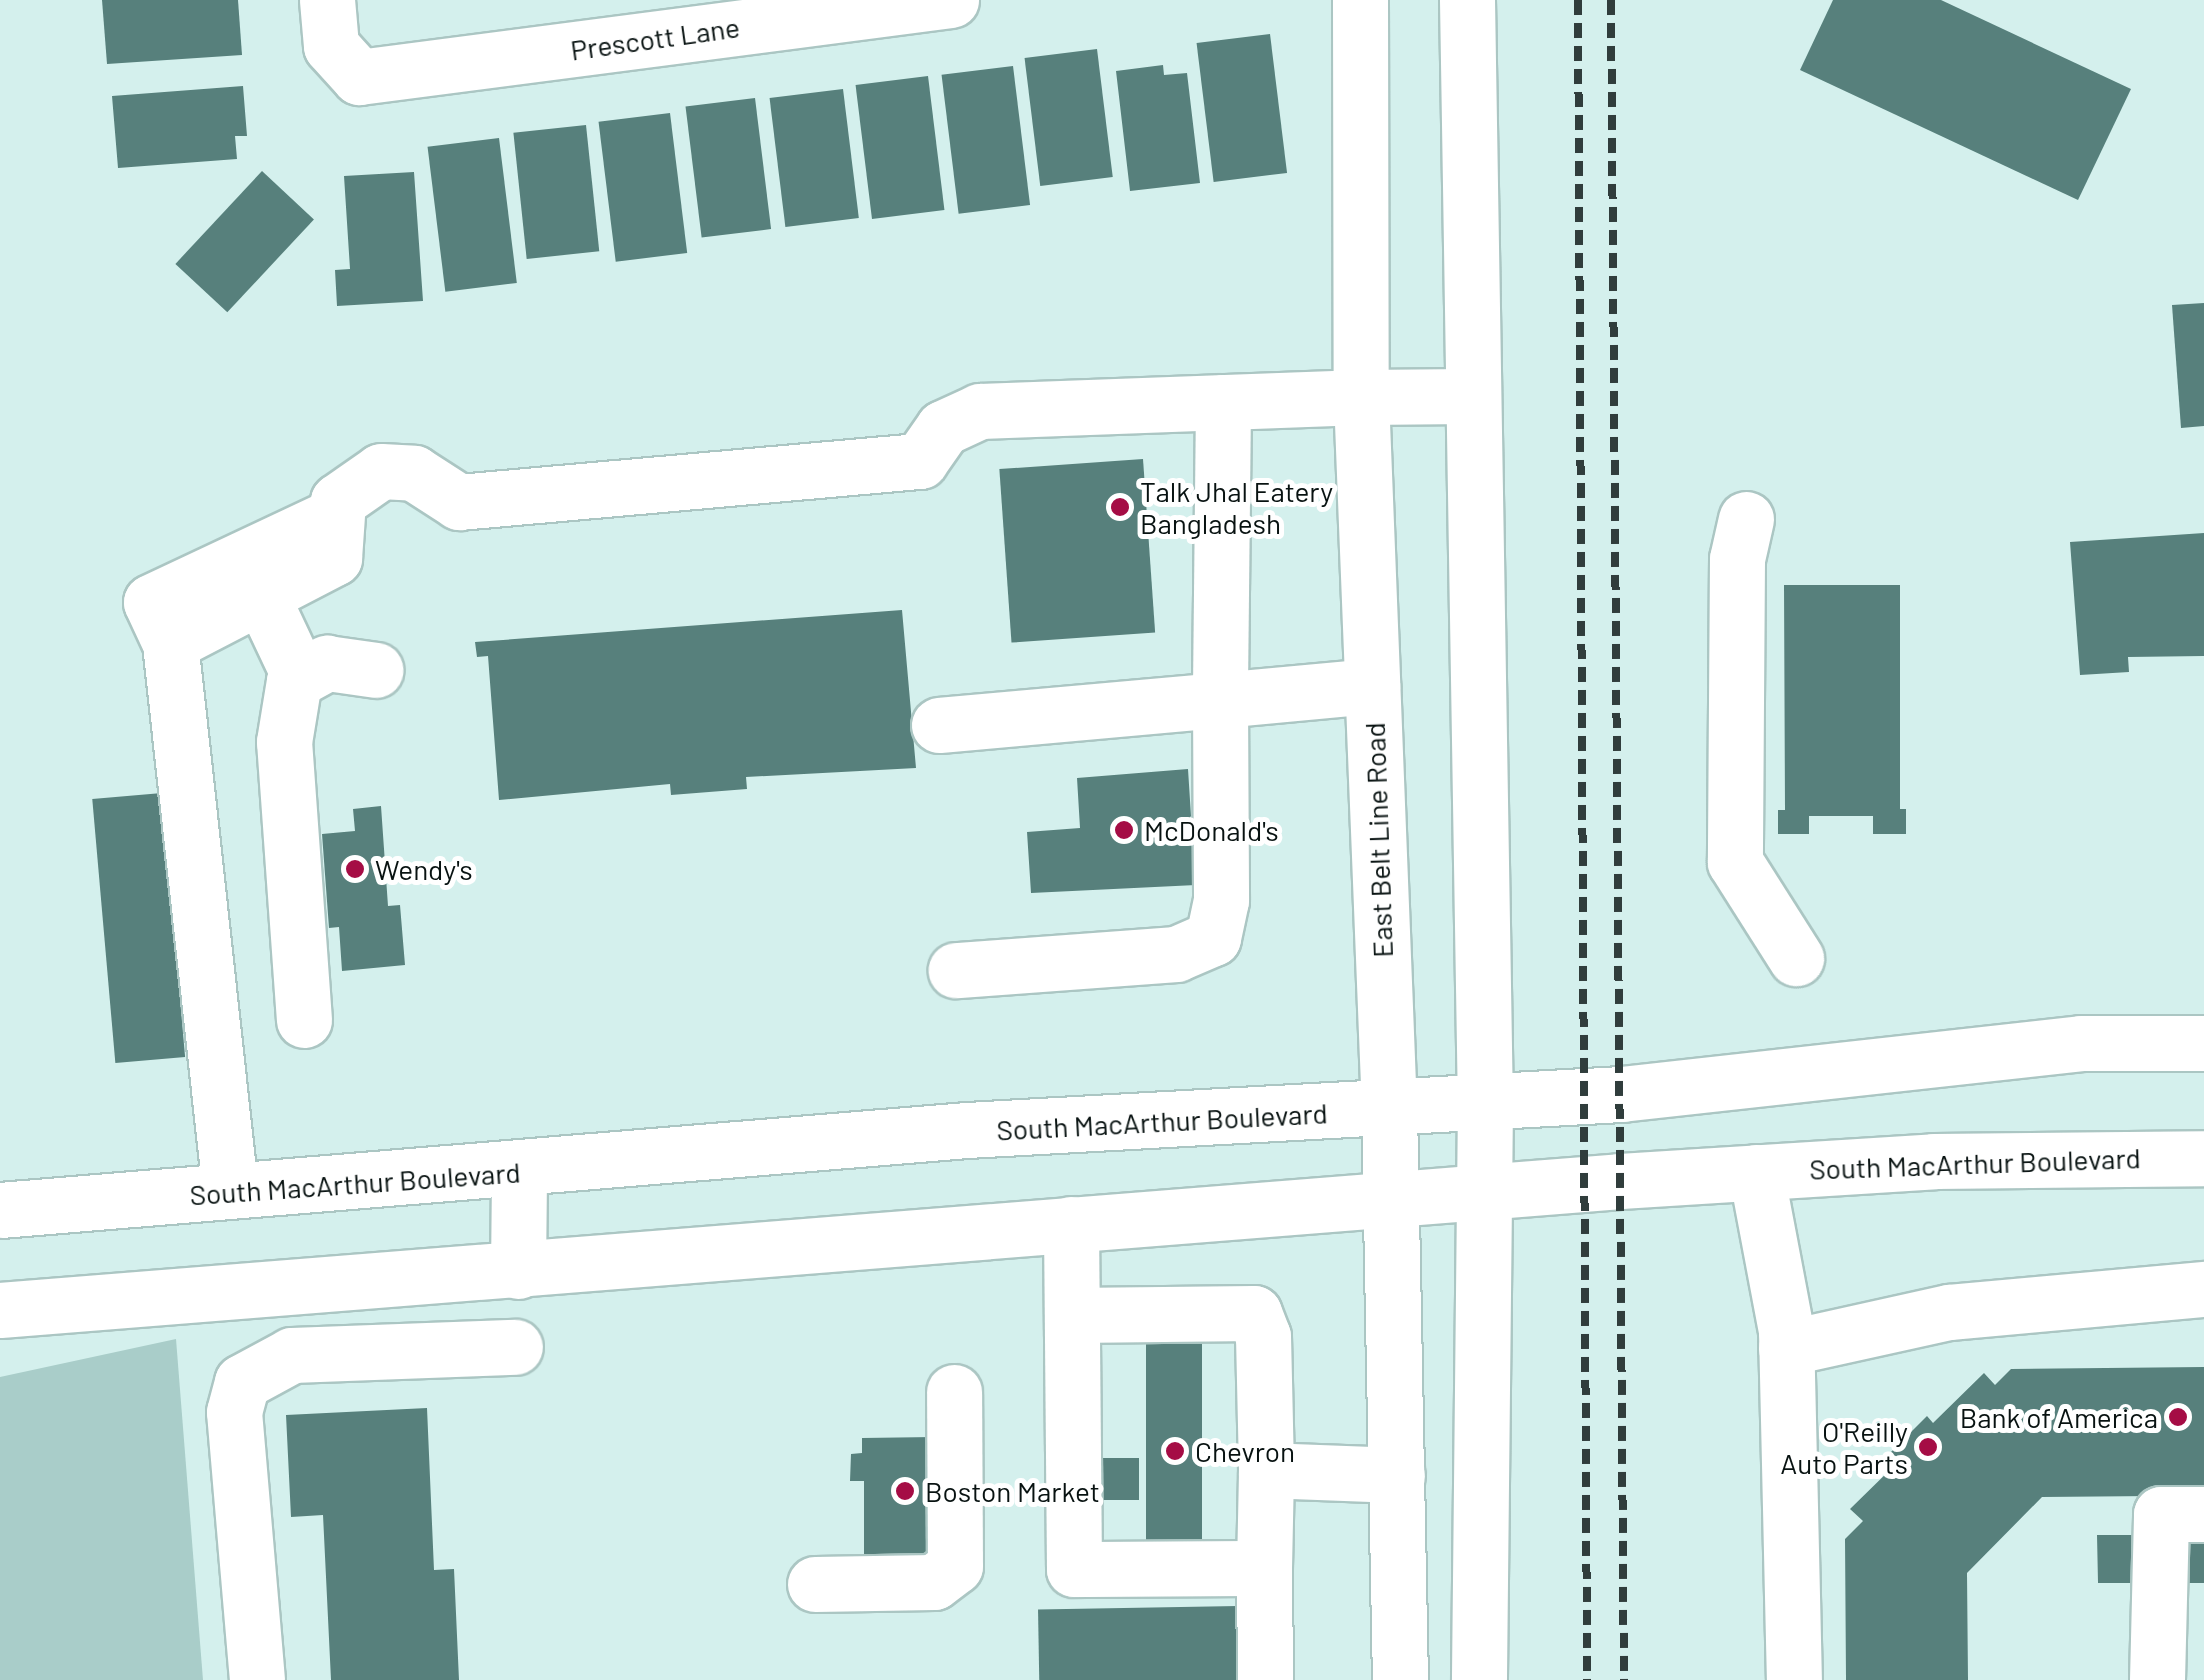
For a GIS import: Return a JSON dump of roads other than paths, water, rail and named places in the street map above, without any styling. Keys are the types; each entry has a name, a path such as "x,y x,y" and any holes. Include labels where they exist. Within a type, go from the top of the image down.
{"main road":[{"name":"Prescott Lane","path":"327,0 331,46 359,77 951,0"},
{"name":"East Belt Line Road","path":"1360,0 1361,397 1389,1110 1400,1680"},
{"path":"1467,0 1470,396 1485,1103 1479,1680"},
{"path":"230,1188 170,643 152,602 253,578 335,537 338,501 381,472 414,473 460,502 920,462 944,428 980,411 1470,396"},
{"path":"956,970 1176,954 1214,938 1221,900 1222,402"},
{"path":"1746,519 1737,559 1735,862 1796,958"},
{"path":"253,578 300,678 284,742 304,1020"},
{"path":"300,678 328,663 376,670"},
{"path":"938,725 1372,686"},
{"name":"South MacArthur Boulevard","path":"0,1210 230,1188 519,1171 967,1130 1485,1103 1862,1070 2081,1042 2204,1043"},
{"name":"South MacArthur Boulevard","path":"0,1310 1756,1172 1934,1160 2204,1158"},
{"path":"518,1270 519,1171"},
{"path":"1756,1172 1786,1339 1794,1680"},
{"path":"1071,1224 1074,1569 1264,1568"},
{"path":"1786,1339 1949,1312 2204,1289"},
{"path":"1072,1315 1254,1313 1263,1336 1265,1680"},
{"path":"257,1680 234,1412 242,1382 292,1355 515,1347"},
{"path":"815,1584 934,1582 956,1566 954,1392"},
{"path":"1266,1470 1397,1474"},
{"path":"2157,1680 2161,1514 2204,1514"}],"railway":[{"path":"1578,0 1587,1680"},
{"path":"1611,0 1624,1680"}],"place":[{"name":"Talk Jhal Eatery Bangladesh","path":"1120,507"},
{"name":"McDonald's","path":"1124,830"},
{"name":"Wendy's","path":"355,869"},
{"name":"Bank of America","path":"2178,1417"},
{"name":"O'Reilly Auto Parts","path":"1928,1447"},
{"name":"Chevron","path":"1175,1451"},
{"name":"Boston Market","path":"905,1491"}]}
